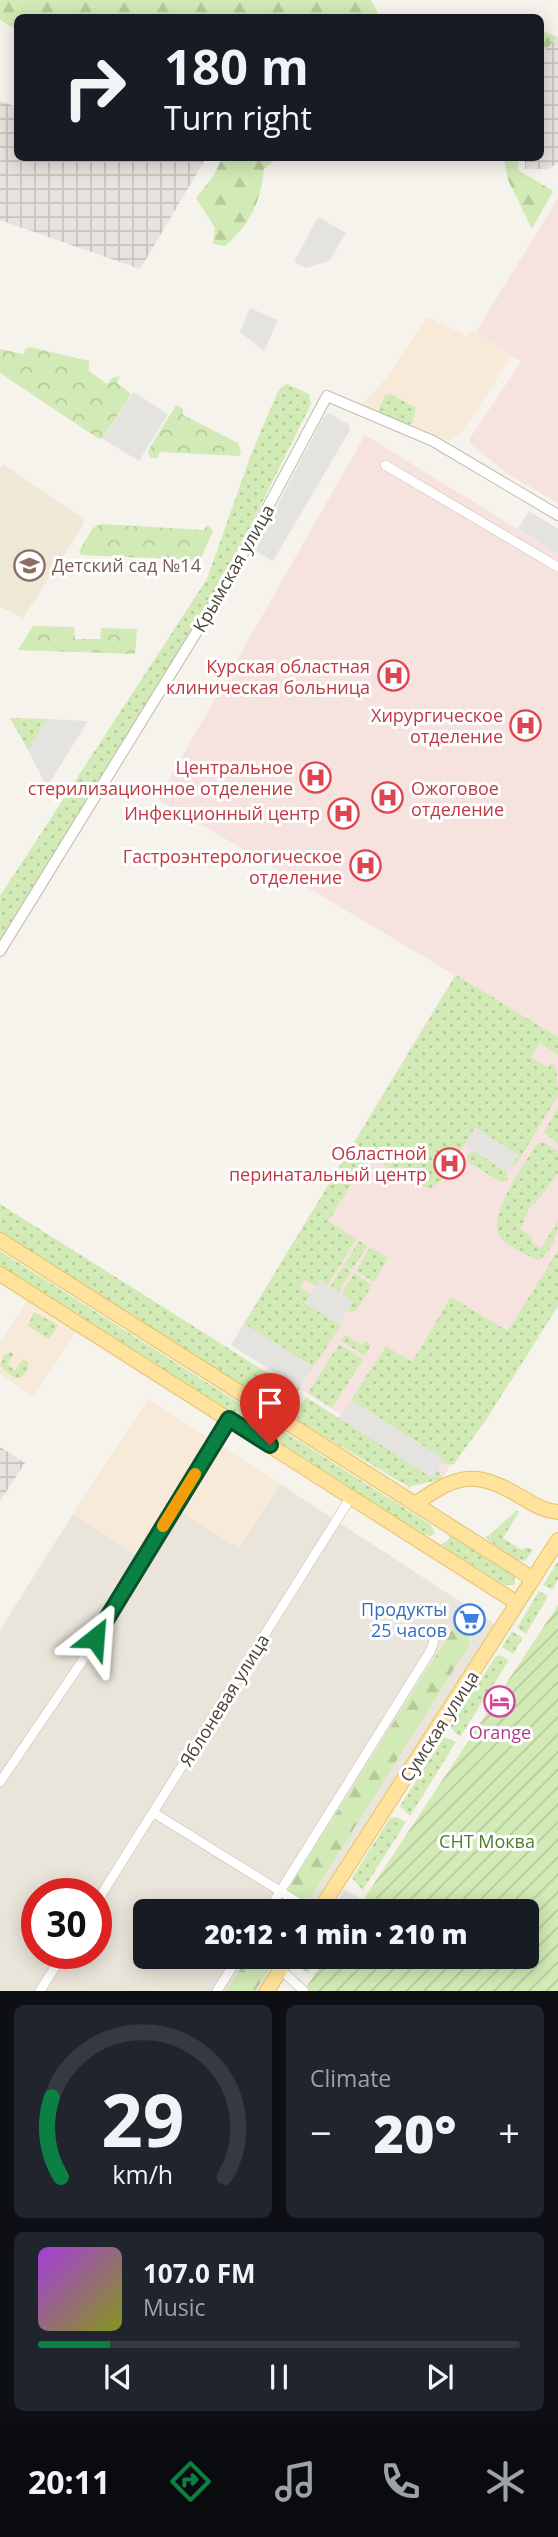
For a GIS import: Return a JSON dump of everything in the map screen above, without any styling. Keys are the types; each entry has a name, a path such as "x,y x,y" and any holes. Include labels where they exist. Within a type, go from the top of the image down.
{"main road":[{"path":"0,1240 533,1579"},
{"path":"0,1273 517,1603"},
{"path":"415,1504 444,1483 472,1476 496,1482 551,1511"},
{"path":"421,1542 429,1544 439,1538 441,1528 434,1516"},
{"name":"Сумская улица","path":"327,1899 558,1540"},
{"path":"267,1991 281,1970"}],"street":[{"name":"Крымская улица","path":"0,951 231,576 327,396 433,441 558,515"},
{"path":"385,465 558,567"},
{"path":"0,1782 85,1657 115,1601 229,1419"},
{"name":"Яблоневая улица","path":"112,1878 351,1497"},
{"path":"275,1899 431,1650 437,1630"},
{"path":"154,1813 293,1899"},
{"path":"40,1991 54,1969"},
{"path":"217,1991 231,1969"},
{"path":"281,1970 304,1991"}],"shaded area":[{"path":"558,37 558,163 548,169 525,169 525,161 544,161 544,51"},
{"path":"0,101 14,106 14,161 204,161 140,269 0,220"},
{"path":"558,198 558,503 506,473 470,443 470,438 521,362 476,332"},
{"path":"318,217 346,233 329,261 306,268 294,262"},
{"path":"250,308 278,320 264,351 240,332"},
{"path":"427,317 467,336 471,331 476,332 512,356 463,430 449,441 362,404 387,377"},
{"path":"133,392 168,414 139,461 103,439"},
{"path":"329,413 348,424 350,430 273,561 254,550 323,418"},
{"name":"Курская областная клиническая больница","path":"365,435 558,554 558,1290 442,1479 231,1345 455,975 158,799"},
{"name":"Детский сад №14","path":"3,464 84,519 84,524 23,618 0,607 0,469"},
{"path":"529,511 558,529 558,554 518,529"},
{"path":"47,719 88,721 47,787 28,750"},
{"path":"475,1128 518,1155 507,1172 464,1145"},
{"path":"320,1280 353,1301 339,1324 305,1304"},
{"path":"30,1297 78,1328 33,1396 0,1374 0,1343"},
{"path":"244,1324 313,1366 300,1387 231,1345"},
{"path":"148,1399 280,1484 239,1548 171,1506 139,1556 73,1514"},
{"path":"351,1400 444,1459 432,1478 339,1418"},
{"path":"0,1447 25,1463 0,1501"},
{"path":"280,1484 496,1625 321,1899 133,1899 133,1969 276,1969 262,1991 0,1991 0,1630 73,1514 139,1556 171,1506 239,1548"},
{"path":"344,1889 359,1898 358,1899 338,1899"}],"green space":[{"path":"0,0 371,0 378,14 14,14 14,28 0,20"},
{"path":"544,32 558,37 544,51"},
{"path":"221,161 274,161 264,169 257,202 248,221 225,246 213,244 215,228 196,198 214,175"},
{"path":"505,161 519,161 518,170 553,191 532,229 508,180"},
{"path":"26,348 89,361 89,371 107,384 112,378 120,376 117,383 131,394 103,438 99,439 0,373 0,349 23,354"},
{"path":"287,384 309,394 311,404 228,571 0,943 0,896 207,579 252,452 279,389"},
{"path":"391,394 416,408 412,423 408,425 378,412 385,395"},
{"path":"176,405 183,409 183,415 238,443 241,453 239,456 160,452 157,458 150,458 148,451"},
{"path":"101,524 203,530 208,525 213,531 200,560 81,555 79,551 93,528"},
{"path":"33,626 74,627 75,639 100,639 101,628 137,629 135,654 18,650"},
{"path":"10,718 47,719 28,750"},
{"path":"456,975 558,1037 558,1055 540,1043 531,1057 548,1068 551,1063 556,1067 558,1096 515,1166 511,1165 518,1155 475,1128 442,1180 432,1188 420,1187 369,1156 328,1221 356,1239 328,1285 320,1280 316,1287 304,1280 300,1287 311,1294 306,1304 341,1325 306,1378 312,1366 244,1324"},
{"path":"558,1107 558,1144 544,1132"},
{"path":"543,1142 558,1151 558,1173 535,1204 532,1203 520,1229 533,1238 531,1242 541,1248 558,1221 553,1243 547,1253 538,1260 504,1241 498,1233 497,1224 510,1188 536,1145"},
{"path":"474,1151 507,1172 507,1180 501,1182 468,1162 466,1156"},
{"path":"0,1204 288,1386 300,1387 291,1407 278,1410 0,1233"},
{"path":"359,1241 367,1246 352,1270 344,1265"},
{"path":"370,1247 388,1258 374,1282 356,1271"},
{"path":"558,1250 558,1306 486,1420 453,1465 442,1463 444,1459 351,1400 386,1346 412,1362 451,1297 508,1331"},
{"path":"0,1251 431,1525 435,1533 430,1536 423,1534 0,1265"},
{"path":"343,1266 351,1272 339,1292 330,1287"},
{"path":"354,1273 372,1285 355,1312 347,1311 353,1301 342,1294"},
{"path":"34,1312 58,1325 49,1339 28,1326"},
{"path":"345,1335 362,1345 365,1341 371,1345 365,1356 341,1341"},
{"path":"339,1344 363,1359 332,1408 308,1393"},
{"path":"11,1352 14,1354 7,1365 15,1370 23,1359 28,1362 28,1370 20,1378 15,1378 0,1366 4,1355"},
{"path":"306,1397 432,1477 438,1469 442,1479 409,1487 297,1420 297,1411"},
{"path":"517,1510 519,1512 503,1538 522,1550 527,1547 533,1550 525,1561 512,1559 486,1538"},
{"path":"449,1531 514,1573 515,1585 504,1585 441,1545 449,1539"},
{"path":"558,1561 558,1579 552,1590 543,1585"},
{"path":"539,1591 548,1596 526,1634 517,1628"},
{"name":"СНТ Моква","path":"558,1605 558,1991 304,1991 318,1969 539,1969 539,1899 364,1899"},
{"path":"454,1627 469,1637 469,1645 311,1897 300,1899 287,1891"},
{"path":"512,1631 523,1638 513,1654 502,1647"},
{"path":"500,1655 509,1660 460,1737 450,1727 496,1656"},
{"path":"444,1737 456,1742 410,1816 400,1806"},
{"path":"396,1817 406,1822 363,1890 352,1878 390,1818"},
{"path":"240,1969 269,1969 255,1991 226,1991"}],"slow traffic":[{"path":"163,1526 195,1474"}],"place":[{"name":"Детский сад №14","path":"29,565"},
{"name":"Курская областная клиническая больница","path":"393,676"},
{"name":"Хирургическое отделение","path":"526,725"},
{"name":"Центральное стерилизационное отделение","path":"316,777"},
{"name":"Ожоговое отделение","path":"388,798"},
{"name":"Инфекционный центр","path":"343,813"},
{"name":"Гастроэнтерологическое отделение","path":"365,866"},
{"name":"Областной перинатальный центр","path":"450,1163"},
{"name":"Продукты 25 часов","path":"470,1619"},
{"name":"Orange","path":"500,1702"}],"route":[{"path":"95,1638 115,1601 229,1419 270,1445"}]}
